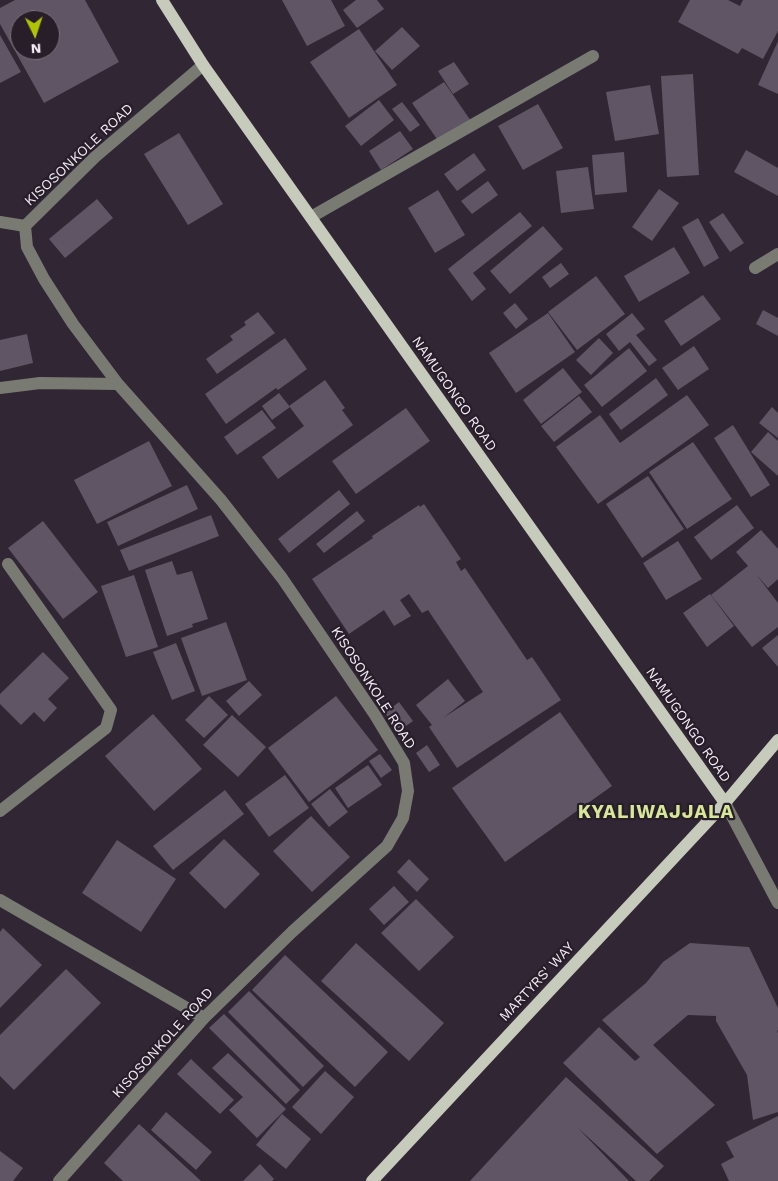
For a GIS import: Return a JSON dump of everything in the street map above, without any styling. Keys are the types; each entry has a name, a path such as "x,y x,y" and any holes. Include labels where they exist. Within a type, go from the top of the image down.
{"main road":[{"name":"NAMUGONGO ROAD","path":"162,0 203,65 725,803"},
{"name":"MARTYRS' WAY","path":"372,1181 725,803 778,740"}],"street":[{"path":"311,217 593,56"},
{"name":"KISOSONKOLE ROAD","path":"59,1181 204,1018 292,932 386,846 403,818 408,791 404,763 375,715 282,578 221,500 118,384 73,324 44,279 27,247 25,226 94,157 203,65"},
{"path":"0,222 25,226"},
{"path":"755,268 778,254"},
{"path":"0,388 40,384 118,384"},
{"path":"0,811 106,728 111,710 8,564"},
{"path":"725,803 778,903"},
{"path":"0,900 204,1018"}],"building":[{"path":"15,0 85,0 119,62 44,103 20,60 60,60 60,10 10,10 10,42 0,24 0,8"},
{"path":"282,0 331,0 345,26 307,46"},
{"path":"356,0 377,0 384,9 357,28 343,10"},
{"path":"690,0 728,0 740,6 743,0 778,0 778,31 763,59 742,48 738,54 678,22"},
{"path":"402,27 420,46 392,70 375,51"},
{"path":"359,29 397,85 349,118 310,62"},
{"path":"0,35 10,53 10,60 14,60 21,72 0,83"},
{"path":"778,41 778,94 758,85"},
{"path":"454,62 469,84 453,94 438,71"},
{"path":"693,74 699,175 667,177 661,76"},
{"path":"444,82 471,121 439,142 412,103"},
{"path":"650,85 659,134 615,141 606,92"},
{"path":"379,100 394,120 361,146 345,126"},
{"path":"402,102 420,125 410,132 392,109"},
{"path":"538,104 563,148 523,170 498,126"},
{"path":"400,131 413,149 381,170 369,151"},
{"path":"179,133 223,204 188,225 144,154"},
{"path":"746,150 778,168 778,196 734,172"},
{"path":"624,152 627,192 595,195 592,155"},
{"path":"474,153 486,170 457,191 444,174"},
{"path":"588,167 594,209 561,213 556,171"},
{"path":"488,181 498,195 472,214 461,201"},
{"path":"659,189 679,203 652,241 632,227"},
{"path":"438,190 465,235 435,253 408,208"},
{"path":"97,199 113,218 65,258 49,239"},
{"path":"520,212 532,226 473,273 486,289 472,301 448,269"},
{"path":"723,213 744,243 730,252 709,222"},
{"path":"698,218 719,258 704,267 682,227"},
{"path":"543,226 563,249 510,294 490,271"},
{"path":"674,247 690,273 639,302 624,276"},
{"path":"561,263 569,274 550,288 542,277"},
{"path":"596,276 625,314 577,350 548,312"},
{"path":"703,295 721,319 681,346 664,321"},
{"path":"515,303 528,319 516,329 503,313"},
{"path":"763,310 778,318 778,336 756,324"},
{"path":"258,312 275,333 217,374 206,359 233,340 230,336 246,325 244,322"},
{"path":"548,313 575,352 516,393 489,353"},
{"path":"632,313 645,329 636,335 657,360 649,366 630,342 619,351 606,334"},
{"path":"27,334 33,363 0,371 0,340"},
{"path":"285,338 307,369 278,390 276,388 226,424 205,394"},
{"path":"599,338 613,353 591,375 576,360"},
{"path":"694,346 709,369 678,390 662,368"},
{"path":"629,348 647,371 602,407 584,385"},
{"path":"563,368 582,392 541,424 523,400"},
{"path":"656,378 668,395 621,430 609,414"},
{"path":"325,380 345,408 342,410 353,425 278,479 262,457 304,426 289,406"},
{"path":"279,393 290,407 272,420 262,406"},
{"path":"687,395 709,425 598,504 556,447 600,415 620,443"},
{"path":"579,396 592,412 554,442 541,426"},
{"path":"772,407 778,413 778,438 759,423"},
{"path":"406,408 430,441 356,494 332,461"},
{"path":"262,410 276,428 237,455 224,437"},
{"path":"733,425 770,485 751,497 714,438"},
{"path":"768,432 778,441 778,476 751,452"},
{"path":"149,441 172,486 97,524 74,480"},
{"path":"693,442 732,499 687,529 649,472"},
{"path":"648,476 684,529 642,558 606,504"},
{"path":"187,485 198,509 118,546 107,522"},
{"path":"339,490 350,504 289,553 278,539"},
{"path":"424,504 461,559 456,562 461,571 465,568 527,660 532,657 561,700 457,768 429,727 432,725 416,705 448,679 465,701 443,718 483,692 428,610 422,613 409,594 400,600 411,616 394,626 384,610 349,634 312,579 373,538 372,536 419,505 420,507"},
{"path":"737,505 754,528 711,560 694,537"},
{"path":"357,511 365,521 324,553 316,544"},
{"path":"211,515 219,536 129,571 120,550"},
{"path":"43,521 98,592 63,619 8,548"},
{"path":"761,530 778,549 778,579 768,588 756,574 778,603 778,627 752,647 711,595 748,566 736,552"},
{"path":"678,541 702,579 666,600 643,563"},
{"path":"172,561 177,575 192,571 208,619 192,624 193,627 167,636 145,570"},
{"path":"134,575 158,647 126,657 101,586"},
{"path":"710,594 734,626 707,647 683,613"},
{"path":"226,622 247,680 202,696 181,638"},
{"path":"778,635 778,667 762,648"},
{"path":"176,643 195,691 172,700 153,652"},
{"path":"43,652 69,678 48,699 57,708 44,722 34,712 21,725 0,704 0,694"},
{"path":"249,681 262,695 239,716 226,701"},
{"path":"209,696 228,715 204,738 185,720"},
{"path":"336,696 378,750 309,802 268,748"},
{"path":"399,702 413,721 399,731 385,713"},
{"path":"560,712 612,786 505,862 452,788"},
{"path":"153,714 202,769 154,811 105,756"},
{"path":"232,715 266,747 238,777 203,745"},
{"path":"427,745 440,765 429,772 416,753"},
{"path":"380,754 392,770 381,778 369,761"},
{"path":"368,765 382,785 348,808 335,788"},
{"path":"285,775 309,808 269,837 245,804"},
{"path":"330,789 348,812 329,827 311,804"},
{"path":"225,790 244,814 173,870 153,846"},
{"path":"311,816 350,857 312,892 273,851"},
{"path":"224,839 260,874 225,909 189,873"},
{"path":"117,840 176,879 141,932 82,893"},
{"path":"409,859 429,879 417,892 397,872"},
{"path":"394,886 409,902 384,925 369,909"},
{"path":"416,899 454,937 419,971 381,933"},
{"path":"3,928 42,965 0,1008 0,932"},
{"path":"356,943 444,1023 409,1061 321,981"},
{"path":"690,943 749,947 778,1008 778,1112 753,1120 747,1075 716,1021 716,1016 688,1015 653,1045 715,1105 657,1154 563,1063 599,1027 635,1061 640,1057 602,1020 646,983 663,962"},
{"path":"285,955 388,1052 355,1087 252,990"},
{"path":"66,969 101,1003 14,1090 0,1076 0,1035"},
{"path":"249,991 324,1066 303,1087 228,1012"},
{"path":"224,1014 300,1090 286,1104 209,1028"},
{"path":"228,1053 286,1109 257,1138 229,1110 243,1097 212,1068"},
{"path":"191,1059 234,1100 220,1114 177,1074"},
{"path":"325,1071 354,1097 321,1134 292,1107"},
{"path":"566,1077 664,1166 649,1181 636,1181 578,1128 629,1181 470,1181"},
{"path":"166,1112 212,1152 196,1170 151,1130"},
{"path":"282,1114 311,1139 286,1169 256,1145"},
{"path":"778,1116 778,1181 729,1181 721,1164 734,1157 726,1142"},
{"path":"139,1124 201,1181 123,1181 104,1163"},
{"path":"0,1151 23,1168 13,1181 0,1181"},
{"path":"260,1164 274,1179 272,1181 243,1181"}],"district":[{"name":"KYALIWAJJALA","path":"656,812"}]}
